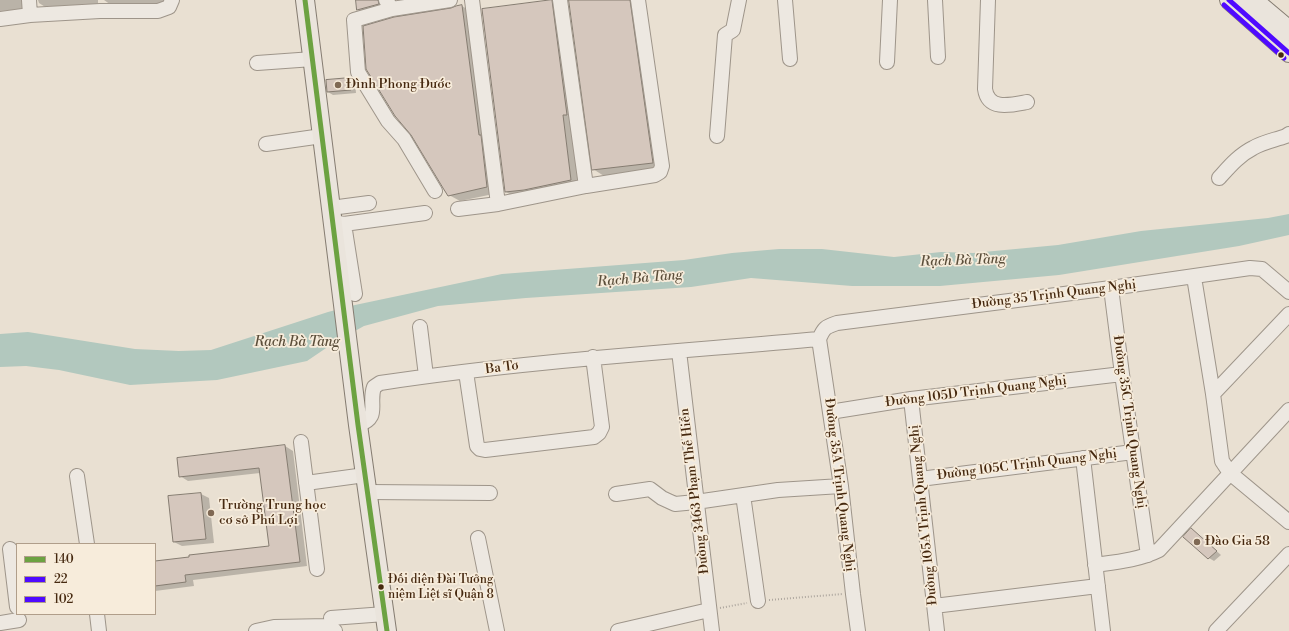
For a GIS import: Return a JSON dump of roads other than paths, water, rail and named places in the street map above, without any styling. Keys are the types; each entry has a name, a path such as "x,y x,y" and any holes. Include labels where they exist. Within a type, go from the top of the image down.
{"highway":[{"path":"1252,0 1289,31"}],"main road":[{"path":"305,0 322,136 348,292 350,357 366,484 386,622"},
{"path":"1229,0 1289,53"}],"street":[{"path":"29,0 30,15"},
{"path":"0,19 100,6 158,11 169,7 172,0"},
{"path":"435,191 404,139 388,121 358,72 354,20 389,5 450,0"},
{"path":"472,0 498,204"},
{"path":"560,0 586,186"},
{"path":"458,209 498,204 660,172 662,166 638,0"},
{"path":"717,136 725,35 733,30 739,0"},
{"path":"785,0 790,59"},
{"path":"887,62 890,0"},
{"path":"935,0 938,57"},
{"path":"988,0 985,94 987,98 995,104 1014,105 1027,102"},
{"path":"257,63 312,59"},
{"path":"1219,178 1246,152 1254,147 1289,134"},
{"path":"266,144 322,136"},
{"path":"336,218 369,203"},
{"path":"336,218 425,213"},
{"name":"Đường 35 Trịnh Quang Nghị","path":"819,339 823,329 837,323 1111,288 1250,268 1262,269 1289,292"},
{"path":"1194,276 1222,461 1230,473 1289,522"},
{"name":"Đường 35C Trịnh Quang Nghị","path":"1111,288 1148,555"},
{"path":"1213,394 1289,314"},
{"path":"420,327 426,376"},
{"name":"Ba Tơ","path":"358,425 366,423 372,416 372,391 376,385 426,376 593,357 819,339"},
{"name":"Đường 35A Trịnh Quang Nghị","path":"819,339 841,486 858,631"},
{"name":"Đường 3463 Phạm Thế Hiển","path":"679,351 712,631"},
{"path":"466,372 478,446 480,450 485,450 594,437 599,433 602,427 593,357"},
{"name":"Đường 105D Trịnh Quang Nghị","path":"830,412 911,400 1122,374"},
{"name":"Đường 105A Trịnh Quang Nghị","path":"911,400 937,631"},
{"path":"1095,565 1131,560 1159,550 1289,410"},
{"path":"301,442 317,569"},
{"name":"Đường 105C Trịnh Quang Nghị","path":"920,479 1133,452"},
{"path":"1083,458 1103,631"},
{"path":"77,476 87,543"},
{"path":"306,483 366,484 490,493"},
{"path":"616,494 650,488 662,498 675,504 778,490 841,486"},
{"path":"743,495 758,601"},
{"path":"478,538 497,631"},
{"path":"10,549 16,601"},
{"path":"1216,631 1289,554"},
{"path":"934,606 1098,586"},
{"path":"618,631 709,610"},
{"path":"97,615 99,631"},
{"path":"0,623 18,618"},
{"path":"256,631 329,626 333,624 386,622"}],"water":[{"name":"Rạch Bà Tàng","path":"1289,214 1289,235 1239,246 1059,275 940,286 852,286 751,278 691,287 526,298 438,306 364,326 335,342 307,361 217,380 130,385 59,370 26,366 0,367 0,334 28,332 135,349 179,351 211,350 328,312 502,274 684,260 732,253 779,249 822,249 894,257 941,252 973,253 1058,245 1141,231 1268,218"}],"place":[{"name":"Đình Phong Đước","path":"338,85"},
{"name":"Trường Trung học cơ sở Phú Lợi","path":"211,513"},
{"name":"Đào Gia 58","path":"1197,542"},
{"name":"Đối diện Đài Tưởng niệm Liệt sĩ Quận 8","path":"381,587"}]}
